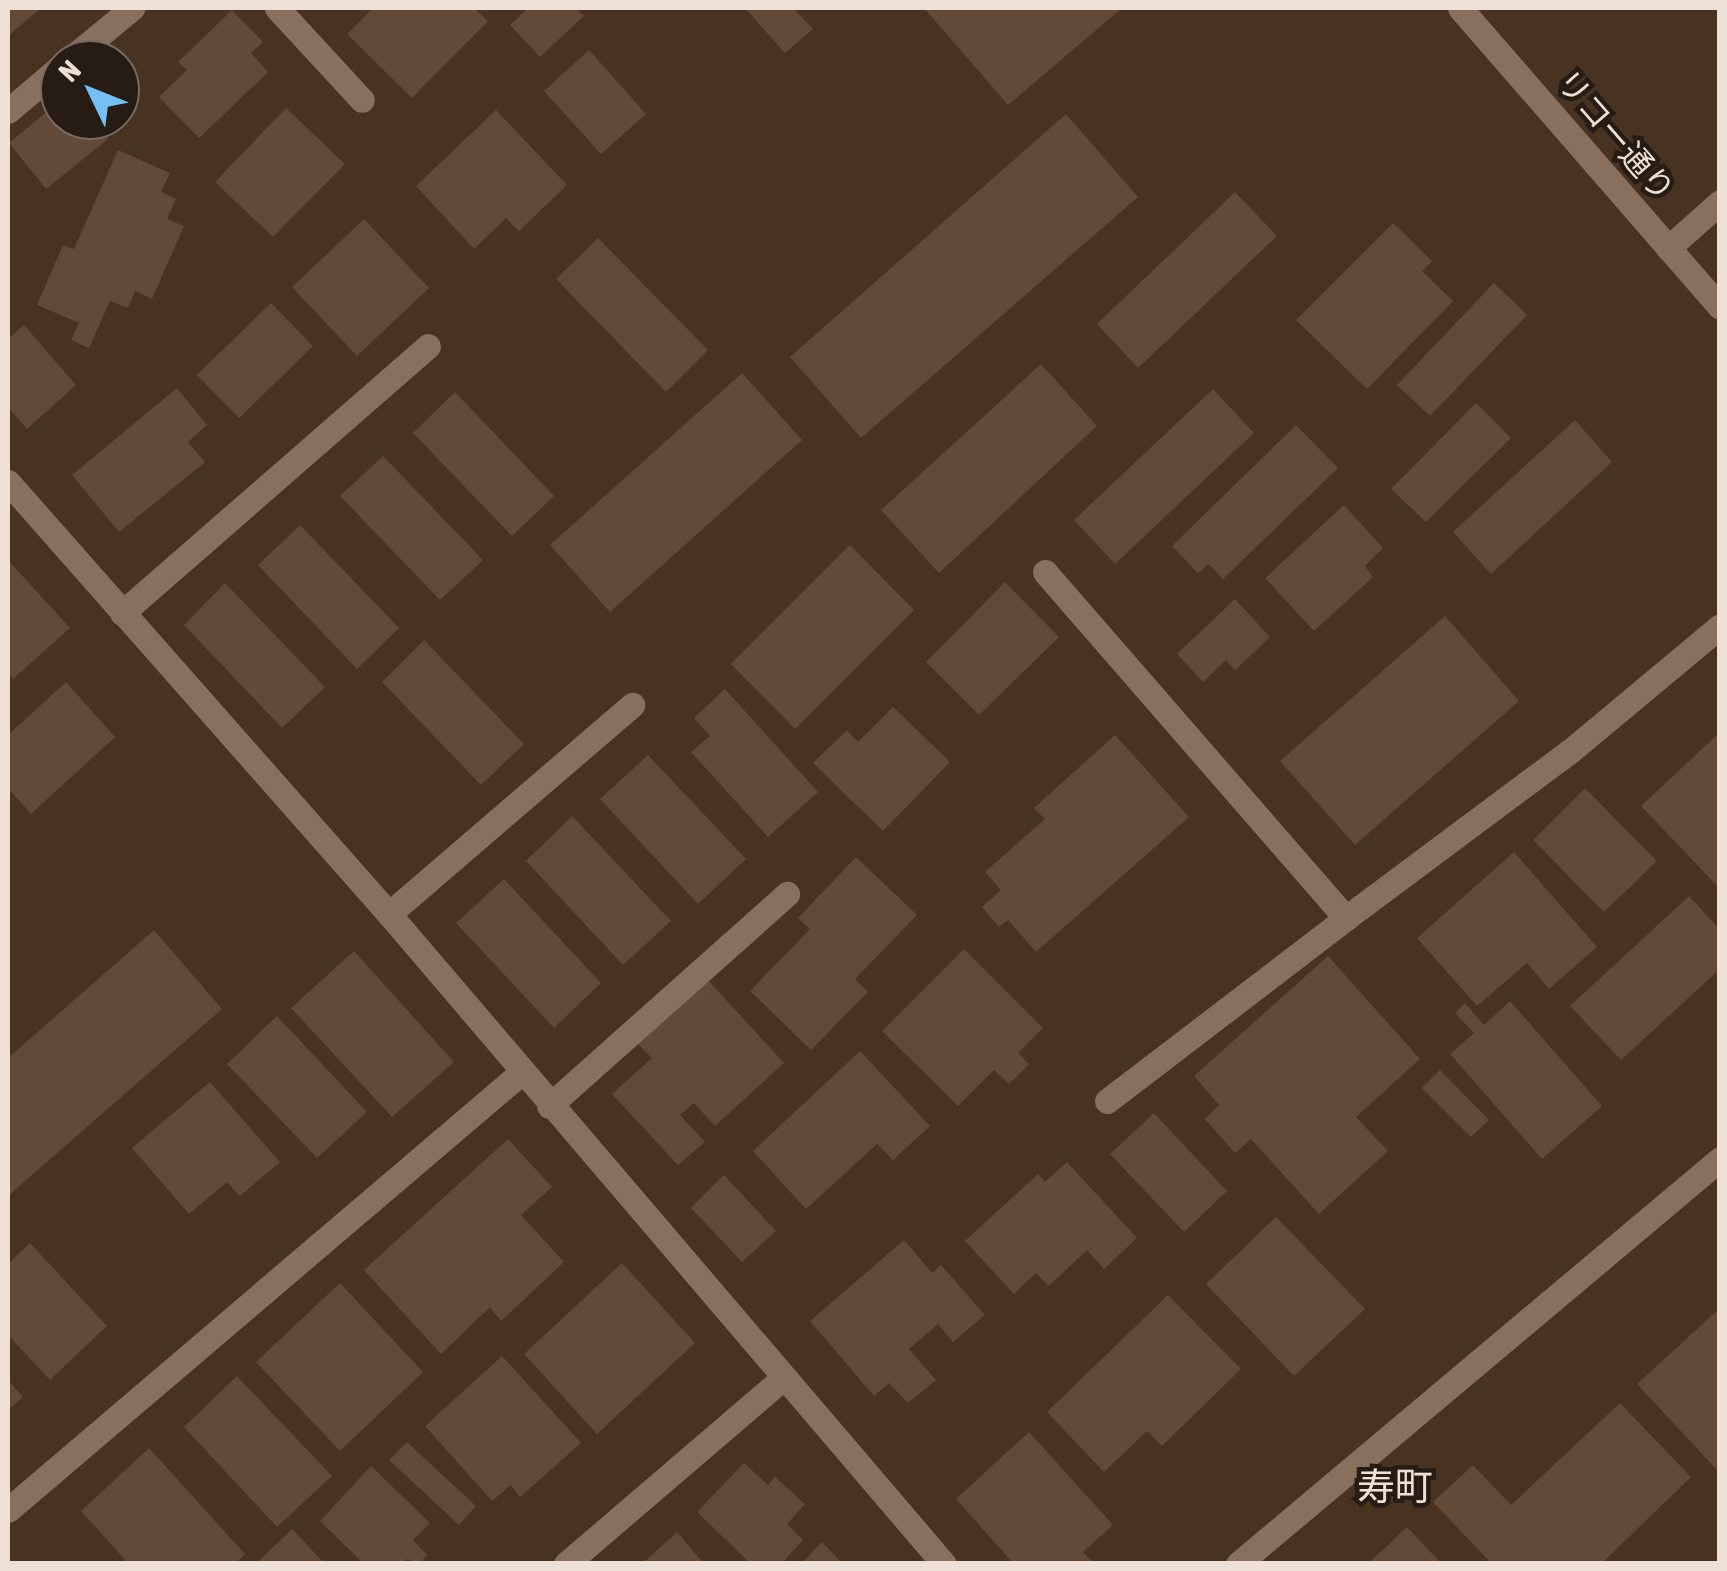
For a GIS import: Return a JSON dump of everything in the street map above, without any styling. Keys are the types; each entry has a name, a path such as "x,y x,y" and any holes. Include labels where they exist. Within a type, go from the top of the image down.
{"street":[{"path":"93,40 132,8"},
{"path":"276,8 362,100"},
{"name":"リコー通り","path":"1460,8 1720,307"},
{"path":"8,111 40,85"},
{"path":"1668,248 1720,202"},
{"path":"122,613 428,346"},
{"path":"8,482 389,914 944,1564"},
{"path":"1045,572 1346,918"},
{"path":"1107,1101 1568,752 1720,626"},
{"path":"389,914 632,705"},
{"path":"549,1106 787,894"},
{"path":"8,1510 522,1072"},
{"path":"1238,1564 1720,1159"},
{"path":"566,1564 784,1378"}],"building":[{"path":"8,8 41,8 8,36"},
{"path":"373,8 474,8 488,21 412,98 347,34"},
{"path":"528,8 576,8 584,16 540,57 510,25"},
{"path":"745,8 793,8 813,29 785,53"},
{"path":"924,8 1122,8 1008,105"},
{"path":"232,10 263,42 251,53 268,72 199,138 159,97 187,70 178,62"},
{"path":"589,50 646,114 601,154 544,91"},
{"path":"286,108 345,164 273,237 215,182"},
{"path":"496,110 567,185 519,231 506,218 474,249 416,186"},
{"path":"1066,114 1138,197 861,438 790,357"},
{"path":"40,117 40,140 107,140 46,189 9,143"},
{"path":"118,150 170,173 161,192 176,199 167,219 184,226 152,299 135,291 128,308 110,301 89,348 71,340 79,323 37,305 63,245 74,249"},
{"path":"1235,192 1277,236 1138,368 1097,324"},
{"path":"364,219 429,288 357,356 292,287"},
{"path":"1393,223 1432,261 1422,271 1453,301 1367,389 1296,320"},
{"path":"598,238 708,350 666,392 556,279"},
{"path":"1494,283 1527,315 1430,416 1397,385"},
{"path":"271,303 313,346 239,418 197,375"},
{"path":"24,325 76,385 27,429 8,407 8,339"},
{"path":"1041,364 1097,426 939,573 881,510"},
{"path":"742,373 802,440 610,612 550,545"},
{"path":"177,388 207,425 188,442 205,462 119,532 72,475"},
{"path":"1213,389 1254,433 1115,564 1074,520"},
{"path":"455,392 554,496 512,536 413,433"},
{"path":"1476,403 1511,438 1426,522 1391,489"},
{"path":"1575,420 1612,462 1491,574 1453,532"},
{"path":"1296,425 1338,468 1223,579 1209,564 1198,573 1172,546"},
{"path":"383,456 483,560 440,600 340,496"},
{"path":"1344,505 1383,548 1365,566 1373,577 1314,631 1265,578"},
{"path":"300,525 399,628 357,669 258,565"},
{"path":"850,545 914,610 795,729 731,664"},
{"path":"8,560 70,628 13,679 8,673"},
{"path":"1005,582 1059,637 979,715 926,662"},
{"path":"225,583 325,687 282,728 184,625"},
{"path":"1235,599 1270,637 1235,670 1226,660 1203,682 1177,654"},
{"path":"1445,616 1519,701 1355,845 1280,761"},
{"path":"424,640 524,744 481,785 382,682"},
{"path":"66,682 115,737 31,814 8,788 8,735"},
{"path":"725,689 818,792 768,837 691,752 710,736 694,718"},
{"path":"893,707 950,762 883,831 813,763 847,730 858,742"},
{"path":"1720,732 1720,889 1641,806"},
{"path":"1115,735 1189,817 1036,952 1008,920 999,927 982,907 1001,890 985,872 1045,819 1034,808"},
{"path":"648,755 746,859 698,904 600,799"},
{"path":"1585,788 1657,861 1604,912 1533,840"},
{"path":"572,816 671,921 623,965 526,861"},
{"path":"1514,852 1597,947 1549,989 1527,963 1477,1006 1417,938"},
{"path":"856,857 917,915 855,979 868,992 811,1050 750,991 810,929 798,918"},
{"path":"504,879 601,983 554,1028 456,923"},
{"path":"1689,896 1720,930 1720,969 1621,1060 1570,1006"},
{"path":"154,930 222,1009 8,1196 8,1058"},
{"path":"964,949 1043,1028 1018,1053 1029,1064 1009,1084 994,1070 958,1106 882,1031"},
{"path":"354,951 454,1062 392,1117 291,1008"},
{"path":"1328,956 1420,1059 1356,1117 1388,1151 1319,1214 1251,1139 1235,1153 1205,1119 1219,1105 1194,1076"},
{"path":"708,980 784,1063 715,1126 694,1103 680,1115 705,1142 678,1165 612,1094 652,1058 638,1044"},
{"path":"1510,1001 1602,1106 1542,1159 1450,1054 1474,1033 1455,1013 1465,1003 1484,1025"},
{"path":"277,1016 367,1112 317,1158 227,1064"},
{"path":"860,1051 930,1126 893,1160 877,1144 806,1209 753,1151"},
{"path":"1440,1070 1489,1120 1471,1137 1422,1088"},
{"path":"210,1082 280,1162 240,1196 227,1182 189,1214 132,1148"},
{"path":"1154,1113 1227,1191 1184,1232 1110,1154"},
{"path":"508,1139 552,1187 521,1215 564,1262 501,1321 490,1307 441,1354 364,1270"},
{"path":"1067,1162 1137,1238 1104,1269 1087,1250 1049,1286 1036,1273 1014,1294 965,1241 1038,1174 1045,1182"},
{"path":"724,1175 776,1231 742,1262 691,1208"},
{"path":"1276,1217 1365,1309 1294,1376 1206,1284"},
{"path":"904,1240 932,1273 941,1265 985,1315 953,1342 938,1324 909,1349 936,1380 908,1403 889,1383 874,1396 810,1321"},
{"path":"30,1243 107,1326 50,1380 8,1335 8,1264"},
{"path":"622,1263 695,1343 597,1434 524,1354"},
{"path":"340,1283 423,1372 340,1451 256,1362"},
{"path":"1168,1295 1241,1369 1162,1446 1147,1431 1104,1472 1047,1412"},
{"path":"1720,1308 1720,1465 1716,1469 1637,1384"},
{"path":"502,1356 581,1443 520,1497 511,1485 492,1501 425,1426"},
{"path":"237,1376 332,1476 277,1527 184,1427"},
{"path":"8,1380 23,1397 8,1410"},
{"path":"1620,1403 1691,1477 1601,1564 1492,1564 1433,1502 1473,1465 1511,1505"},
{"path":"1029,1432 1113,1525 1083,1552 1094,1564 1014,1564 956,1499"},
{"path":"407,1442 476,1506 459,1525 389,1460"},
{"path":"149,1448 245,1554 235,1564 129,1564 81,1511"},
{"path":"744,1463 768,1485 775,1477 805,1504 787,1524 803,1540 781,1564 751,1564 697,1512"},
{"path":"371,1466 430,1523 413,1540 427,1555 419,1564 407,1559 402,1564 364,1564 320,1521"},
{"path":"1407,1527 1442,1564 1368,1564"},
{"path":"292,1529 325,1564 256,1564"},
{"path":"677,1532 704,1564 642,1564"},
{"path":"822,1542 843,1564 801,1564"}],"district":[{"name":"寿町","path":"1395,1487"}]}
